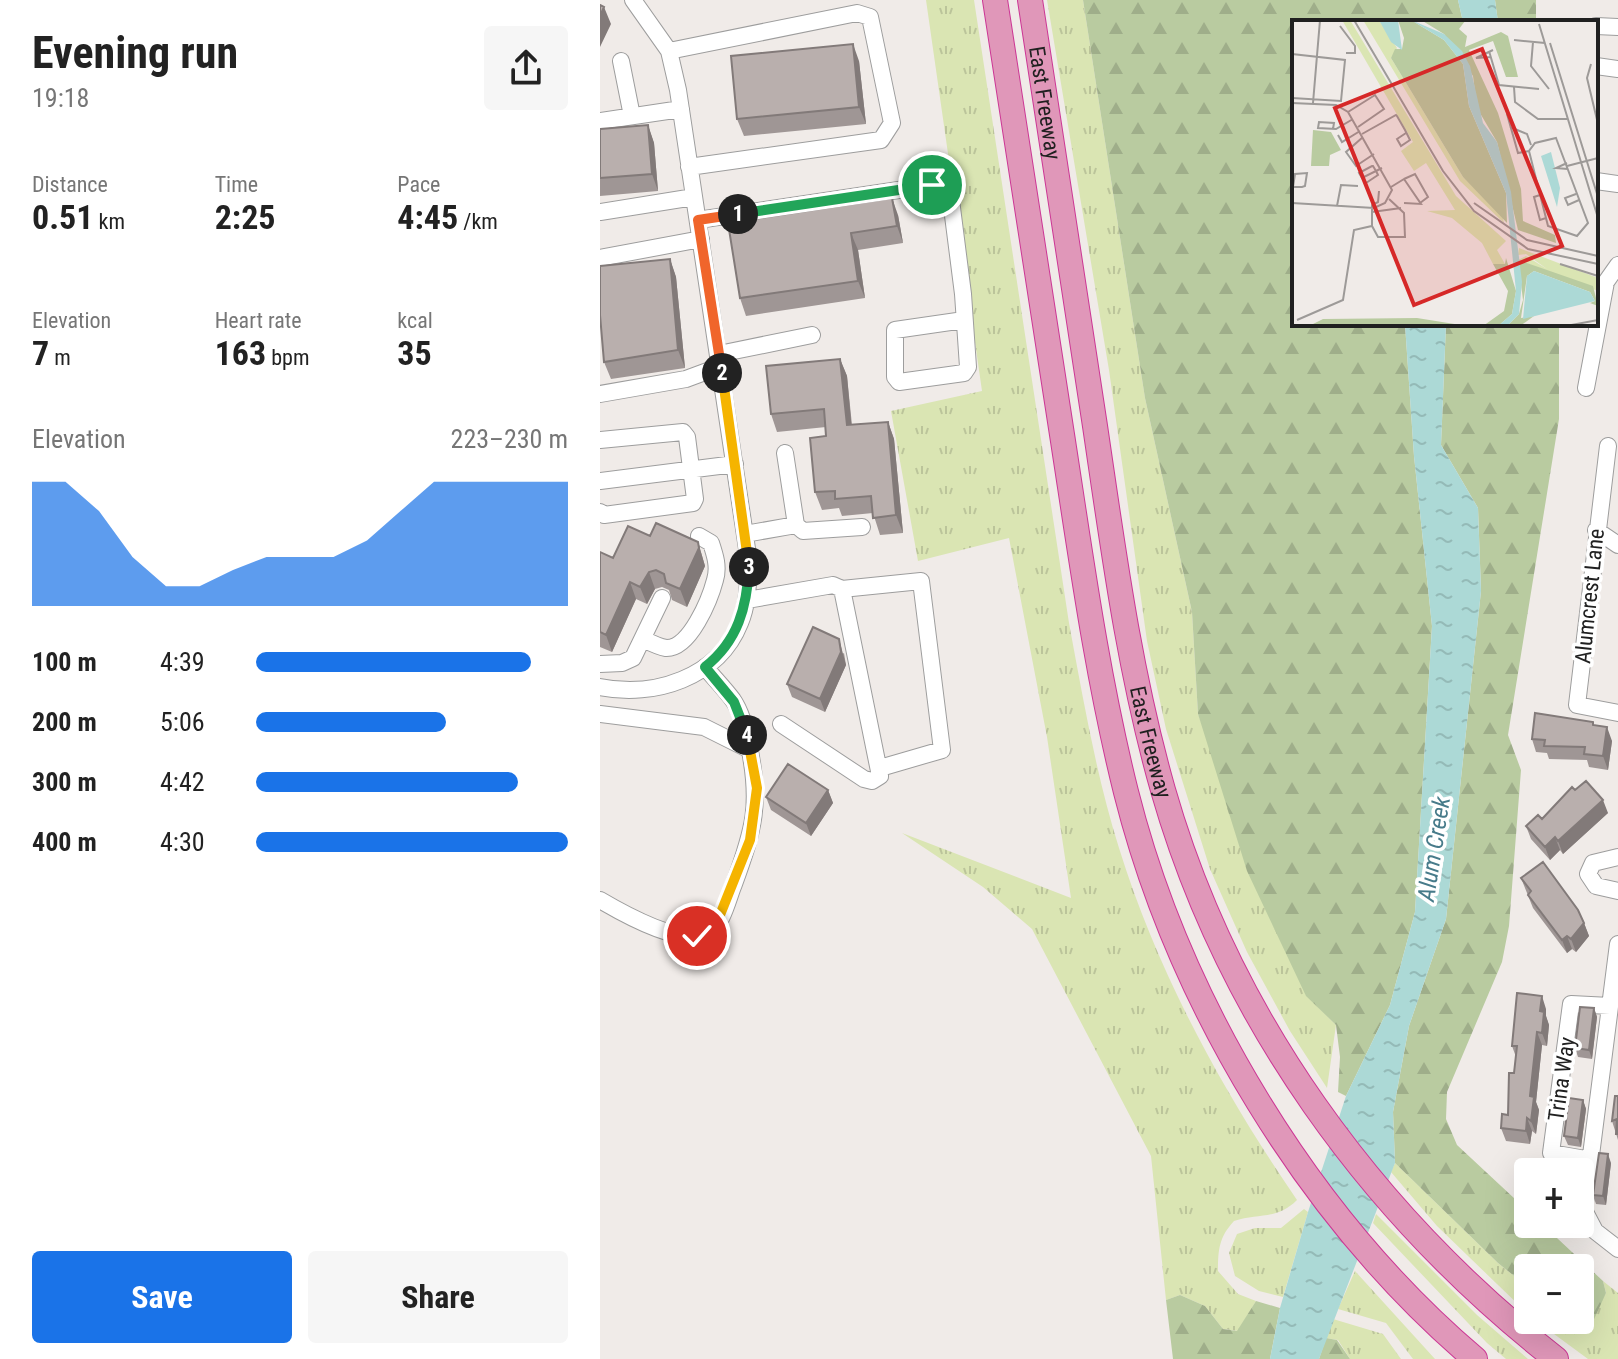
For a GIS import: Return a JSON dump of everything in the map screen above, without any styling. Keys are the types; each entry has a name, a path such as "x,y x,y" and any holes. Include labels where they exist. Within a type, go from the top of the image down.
{"highway":[{"name":"East Freeway","path":"995,0 1093,632 1126,793 1160,897 1196,985 1234,1058 1281,1137 1337,1212 1410,1296 1475,1359"},
{"name":"East Freeway","path":"1030,0 1116,564 1147,728 1169,809 1211,922 1262,1024 1296,1081 1357,1163 1424,1240 1518,1329 1556,1359"},
{"path":"1410,1296 1456,1359"}],"street":[{"path":"600,687 641,691 656,689 707,666 733,637 747,600 749,562 681,109 669,51 633,0"},
{"path":"669,51 857,13 870,17 892,123 881,140 689,167"},
{"path":"1598,26 1618,27"},
{"path":"621,61 632,116"},
{"path":"1598,66 1618,69"},
{"path":"600,121 681,109"},
{"path":"1598,181 1618,184"},
{"path":"698,220 932,185 943,188 950,192 964,320 968,367 964,373 899,382 895,377 895,330 964,320"},
{"path":"600,212 694,197"},
{"path":"600,258 701,239"},
{"path":"1598,324 1606,282 1618,265"},
{"path":"1586,388 1598,326"},
{"path":"600,394 686,379 720,360 812,335"},
{"path":"600,440 683,432 687,437 692,469 693,503 604,515 600,512"},
{"name":"Alumcrest Lane","path":"1608,446 1577,705 1618,713"},
{"path":"785,453 796,525 803,531 862,527"},
{"path":"600,481 735,464"},
{"path":"745,534 796,525"},
{"path":"1596,530 1618,545"},
{"path":"643,639 666,648 678,645 686,638 701,612 716,579 717,561 711,543 699,536"},
{"path":"747,600 833,585 842,589 921,581 942,750 880,768"},
{"path":"781,724 864,779 872,781 880,776 842,589"},
{"path":"600,664 622,663 633,658 662,598"},
{"path":"600,900 653,928 697,936 708,933 716,925 750,840 757,788 745,726 734,702 707,666"},
{"path":"600,714 704,727 750,750"},
{"path":"1618,857 1593,863 1588,874 1596,886 1618,891"},
{"path":"1591,1158 1618,944"},
{"name":"Trina Way","path":"1580,1158 1551,1153 1571,1004 1610,1006"},
{"path":"1594,1229 1618,1249"}],"green space":[{"path":"926,0 974,0 1069,623 1097,765 1119,848 1153,941 1195,1031 1243,1117 1297,1200 1282,1211 1234,1221 1222,1238 1218,1271 1238,1294 1256,1301 1238,1331 1223,1329 1205,1306 1180,1295 1166,1300 1151,1156 1032,929 983,887 902,833 1071,898 1047,737 1009,538 918,561 891,411 982,391"},
{"path":"1047,0 1083,0 1145,398 1192,612 1198,714 1306,995 1336,1025 1327,1088 1290,1031 1247,952 1210,869 1166,729 1147,641 1109,370"},
{"path":"1083,0 1458,0 1463,20 1292,20 1292,326 1405,326 1414,456 1432,626 1415,912 1390,1005 1346,1096 1338,1092 1340,1057 1336,1025 1306,996 1247,871 1198,714 1192,612 1145,398"},
{"path":"1495,0 1536,0 1536,20 1498,20"},
{"path":"1446,326 1559,326 1559,419 1508,735 1521,770 1509,926 1502,962 1447,1092 1446,1119 1457,1145 1514,1198 1514,1238 1557,1238 1574,1254 1514,1254 1514,1276 1395,1163 1393,1112 1409,1026 1446,919 1481,591 1478,508 1441,445"},
{"path":"1395,1163 1514,1276 1514,1300 1437,1226 1391,1172"},
{"path":"1304,1209 1308,1212 1283,1297 1259,1291 1235,1276 1229,1253 1237,1234 1255,1228 1281,1228"},
{"path":"1376,1214 1477,1315 1528,1359 1506,1359 1487,1343 1373,1223"},
{"path":"1355,1271 1435,1359 1413,1359 1386,1323 1338,1309"},
{"path":"1594,1273 1603,1281 1606,1293 1594,1319"},
{"path":"1603,1281 1618,1293 1618,1359 1588,1359 1554,1334 1594,1334 1594,1314 1606,1293"},
{"path":"1180,1295 1205,1306 1223,1329 1237,1331 1256,1301 1280,1308 1270,1359 1173,1359 1166,1300"},
{"path":"1333,1319 1383,1334 1401,1359 1350,1359 1338,1340 1326,1338"},
{"path":"1326,1338 1337,1340 1350,1359 1319,1359"}],"water":[{"path":"1458,0 1495,0 1498,20 1463,20"},
{"name":"Alum Creek","path":"1405,326 1446,326 1441,445 1478,508 1481,591 1446,919 1409,1026 1393,1112 1395,1163 1319,1359 1270,1359 1280,1308 1308,1212 1346,1096 1390,1005 1415,912 1432,626 1414,456"}],"building":[{"path":"853,44 859,107 737,119 731,56"},
{"path":"648,125 652,174 600,178 600,129"},
{"path":"892,198 897,226 851,233 858,281 740,298 728,223"},
{"path":"670,259 678,350 604,362 600,266"},
{"path":"840,359 847,425 888,422 896,515 873,518 871,496 835,499 835,491 815,492 810,438 826,436 824,409 771,414 766,366"},
{"path":"656,523 698,542 699,548 680,589 666,583 664,574 656,570 649,572 640,587 630,582 606,635 600,632 600,552 613,558 628,526 650,536"},
{"path":"813,627 839,639 841,652 820,699 787,684"},
{"path":"1535,713 1607,727 1603,756 1584,754 1585,747 1544,746 1545,740 1532,739"},
{"path":"788,764 828,790 806,823 766,797"},
{"path":"1586,781 1603,800 1558,841 1555,837 1545,847 1526,826 1538,815 1542,819 1572,787 1575,790"},
{"path":"1543,862 1584,923 1571,939 1567,936 1562,940 1528,895 1531,891 1521,878"},
{"path":"1517,993 1542,996 1540,1011 1544,1012 1542,1033 1537,1032 1530,1096 1534,1097 1531,1121 1527,1118 1526,1131 1501,1128 1502,1114 1508,1115 1509,1073 1514,1073 1517,1046 1512,1046"},
{"path":"1580,1007 1594,1008 1589,1050 1575,1048"},
{"path":"1615,1096 1618,1096 1618,1134 1617,1119 1612,1121"},
{"path":"1569,1098 1583,1100 1578,1138 1564,1136"},
{"path":"1599,1153 1608,1154 1603,1196 1594,1195"}],"route":[{"path":"697,936 708,933 716,925 724,909 750,840 757,788 745,726 734,702 705,667 724,650 740,624 747,600 749,562 698,220 932,185"}]}
